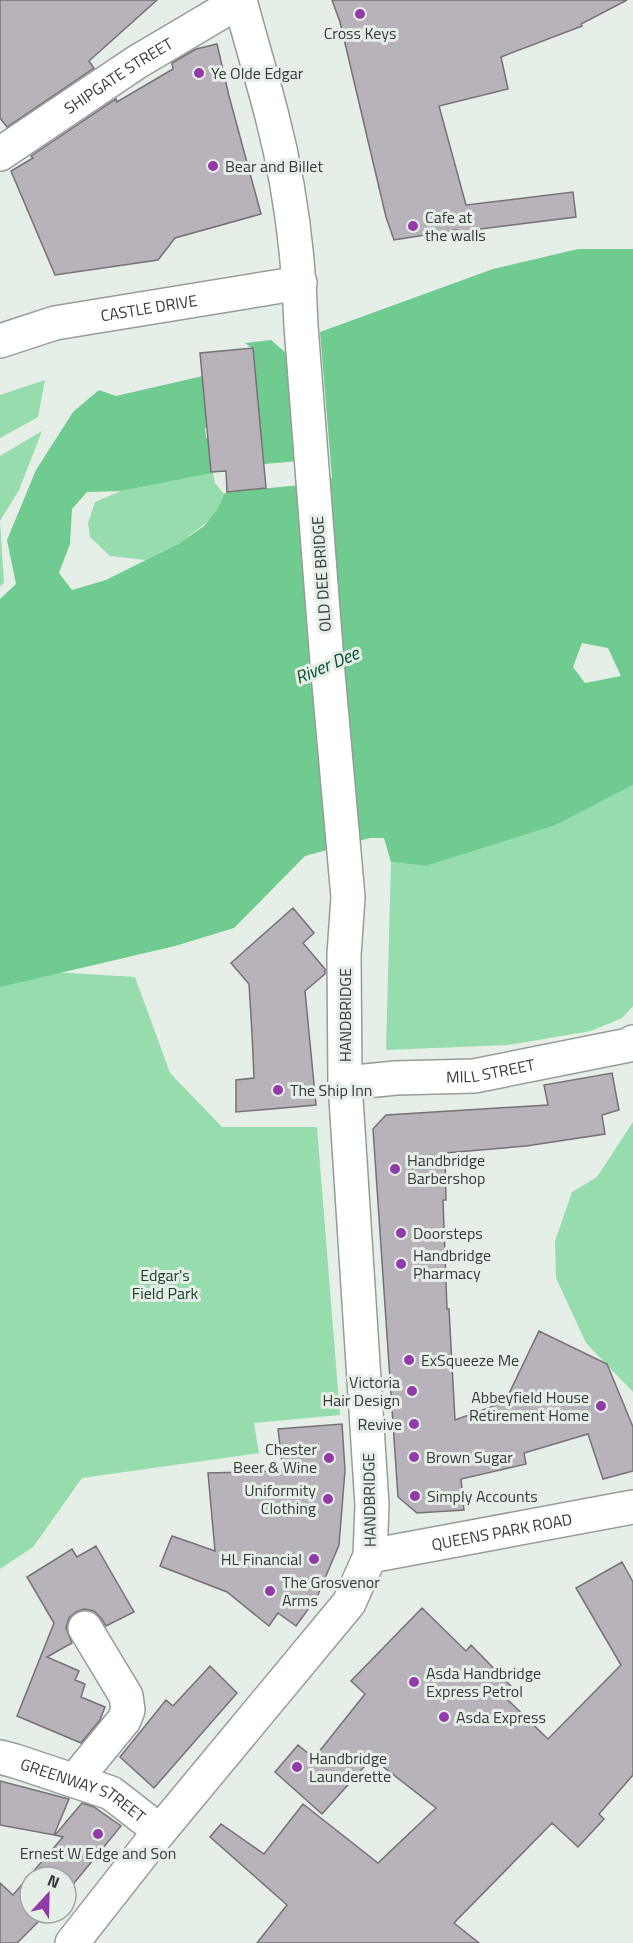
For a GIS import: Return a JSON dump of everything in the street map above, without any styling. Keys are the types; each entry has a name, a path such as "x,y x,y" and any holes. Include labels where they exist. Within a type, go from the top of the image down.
{"street":[{"name":"SHIPGATE STREET","path":"0,154 136,62 240,0"},
{"path":"240,0 273,118 293,218 300,283"},
{"name":"OLD DEE BRIDGE","path":"300,283 327,662 348,897 344,955"},
{"name":"CASTLE DRIVE","path":"0,341 55,323 300,283"},
{"name":"HANDBRIDGE","path":"79,1941 160,1831 349,1603 370,1556 372,1505 345,1083 344,955"},
{"name":"MILL STREET","path":"345,1083 396,1078 474,1076 629,1045 633,1042"},
{"name":"QUEENS PARK ROAD","path":"370,1556 633,1507"},
{"path":"75,1780 124,1720 128,1710 126,1696 84,1628"},
{"name":"GREENWAY STREET","path":"0,1757 111,1793 160,1831"}],"green space":[{"path":"45,380 38,417 0,438 0,395"},
{"path":"42,431 19,490 0,521 0,456"},
{"path":"213,473 215,483 224,494 218,508 206,523 178,544 146,560 110,556 90,537 88,523 95,502 121,491"},
{"path":"0,521 4,583 0,586"},
{"path":"633,785 633,1006 622,1018 591,1031 508,1045 386,1050 391,862 426,866 556,825"},
{"name":"Edgar's Field Park","path":"53,972 135,977 170,1073 222,1127 317,1127 340,1415 254,1423 259,1453 82,1478 33,1547 0,1569 0,973"},
{"path":"633,1122 633,1392 586,1343 556,1278 555,1241 572,1192 597,1177"}],"water":[{"name":"River Dee","path":"578,249 633,249 633,785 556,825 426,866 391,862 384,838 370,838 305,856 234,928 175,946 0,987 0,599 16,584 7,540 36,470 73,412 99,390 116,396 216,373 204,395 205,404 218,402 220,426 205,428 206,438 221,437 211,464 213,473 121,491 87,492 72,509 70,544 59,573 72,590 106,580 178,544 204,526 227,492 301,485 332,478 320,332 493,269","holes":["582,643 608,648 621,676 585,683 573,667"]},
{"path":"271,340 286,353 299,461 264,464 253,349 245,343"}],"building":[{"path":"0,0 157,0 89,61 94,68 7,127 0,118"},
{"path":"332,0 627,0 581,24 582,26 501,57 508,89 439,106 466,205 573,192 576,217 457,232 457,230 394,240 386,217 340,22"},
{"path":"217,44 261,214 175,238 158,260 55,275 11,171 116,99 117,102 173,69 172,63 196,49"},
{"path":"253,348 266,488 227,492 226,471 211,472 200,353"},
{"path":"293,908 314,933 303,943 325,969 325,974 305,991 316,1105 236,1112 236,1080 254,1078 249,984 231,963"},
{"path":"612,1073 619,1110 602,1115 605,1134 526,1146 445,1153 446,1200 443,1200 447,1309 449,1309 455,1420 505,1402 539,1331 607,1364 633,1427 633,1471 603,1479 588,1434 524,1453 526,1464 461,1479 464,1510 417,1513 398,1497 373,1129 386,1115 548,1105 544,1085"},
{"path":"342,1424 345,1470 339,1545 317,1597 296,1626 278,1613 269,1626 227,1592 160,1566 172,1536 215,1551 208,1473 283,1471 278,1429"},
{"path":"96,1546 134,1612 106,1626 94,1611 84,1609 76,1612 69,1618 66,1628 72,1643 47,1657 79,1671 75,1680 85,1684 81,1697 105,1707 100,1720 81,1743 17,1716 54,1623 27,1577 72,1549 77,1557"},
{"path":"622,1562 633,1582 633,1775 599,1814 604,1819 578,1847 552,1823 454,1923 479,1943 257,1943 287,1905 210,1837 221,1824 264,1854 303,1804 378,1863 436,1808 372,1758 322,1814 275,1772 298,1745 314,1758 365,1694 351,1681 422,1608 466,1651 471,1645 513,1688 505,1697 548,1739 621,1665 576,1588"},
{"path":"210,1666 237,1693 154,1788 120,1757 166,1700 173,1706"},
{"path":"0,1781 69,1799 54,1835 0,1825"},
{"path":"82,1803 94,1807 121,1826 78,1878 78,1865 39,1865 63,1837 55,1835"},
{"path":"0,1883 13,1895 18,1889 18,1925 35,1925 17,1943 0,1943"}],"place":[{"name":"Cross Keys","path":"360,14"},
{"name":"Ye Olde Edgar","path":"199,73"},
{"name":"Bear and Billet","path":"213,166"},
{"name":"Cafe at the walls","path":"413,226"},
{"name":"The Ship Inn","path":"278,1090"},
{"name":"Handbridge Barbershop","path":"395,1169"},
{"name":"Doorsteps","path":"401,1233"},
{"name":"Handbridge Pharmacy","path":"401,1264"},
{"name":"ExSqueeze Me","path":"409,1360"},
{"name":"Victoria Hair Design","path":"412,1391"},
{"name":"Abbeyfield House Retirement Home","path":"601,1406"},
{"name":"Revive","path":"414,1424"},
{"name":"Brown Sugar","path":"414,1457"},
{"name":"Chester Beer & Wine","path":"329,1458"},
{"name":"Simply Accounts","path":"415,1496"},
{"name":"Uniformity Clothing","path":"328,1499"},
{"name":"HL Financial","path":"314,1559"},
{"name":"The Grosvenor Arms","path":"270,1591"},
{"name":"Asda Handbridge Express Petrol","path":"414,1682"},
{"name":"Asda Express","path":"444,1717"},
{"name":"Handbridge Launderette","path":"297,1767"},
{"name":"Ernest W Edge and Son","path":"98,1834"}]}
